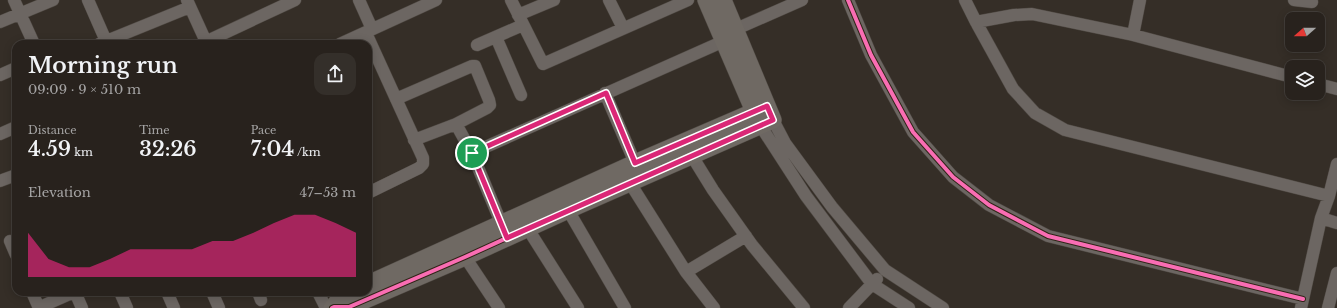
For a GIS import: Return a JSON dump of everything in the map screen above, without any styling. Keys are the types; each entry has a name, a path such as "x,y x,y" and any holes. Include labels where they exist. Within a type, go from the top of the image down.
{"street":[{"path":"14,0 32,40"},
{"path":"0,22 53,0"},
{"path":"88,0 102,40"},
{"path":"211,40 294,0"},
{"path":"359,0 369,31 396,98 423,158 423,164 419,168 372,191"},
{"path":"349,40 436,0"},
{"path":"511,0 543,64 688,0"},
{"path":"477,45 496,37 520,20 554,0"},
{"path":"609,0 623,28"},
{"path":"706,0 724,41 806,196 872,284 909,308"},
{"path":"723,0 736,29 764,116 832,207 885,270 943,308"},
{"path":"736,29 802,0"},
{"path":"848,0 870,55 913,132 953,177 989,205 1048,236 1302,304 1329,220 1329,196 1337,164"},
{"path":"965,0 1013,89 1035,113 1065,130 1329,196"},
{"path":"1133,35 1140,0"},
{"path":"1294,0 1312,2"},
{"path":"108,40 189,4 204,40"},
{"path":"976,22 1014,15 1032,14 1133,35 1285,75"},
{"path":"496,37 521,95"},
{"path":"472,153 724,41"},
{"path":"396,98 475,66 490,105 456,124 414,140"},
{"path":"0,75 12,70"},
{"path":"1325,86 1337,89"},
{"path":"606,93 635,163"},
{"path":"331,308 349,307 465,257 504,230 528,228 692,156 764,116"},
{"path":"372,282 504,230 635,163 764,116"},
{"path":"456,124 472,153 504,230"},
{"path":"0,134 12,129"},
{"path":"692,156 713,190 746,236 804,308"},
{"path":"0,181 12,176"},
{"path":"630,183 686,272 712,307"},
{"path":"568,210 625,308"},
{"path":"528,228 578,308"},
{"path":"686,272 746,236"},
{"path":"10,242 12,246"},
{"path":"465,257 499,308"},
{"path":"849,308 885,270"},
{"path":"1330,307 1337,273"},
{"path":"34,296 39,308 65,296"},
{"path":"76,296 82,308"},
{"path":"122,296 127,308"},
{"path":"169,296 174,308"},
{"path":"214,296 219,308"},
{"path":"321,296 331,308"},
{"path":"331,308 342,296"}],"cycle path":[{"path":"848,0 871,55 913,132 953,177 989,205 1048,236 1303,299"},
{"path":"332,308 349,307 773,120"}],"route":[{"path":"606,93 635,163 767,106 773,120 507,238 472,153 606,93"}]}
